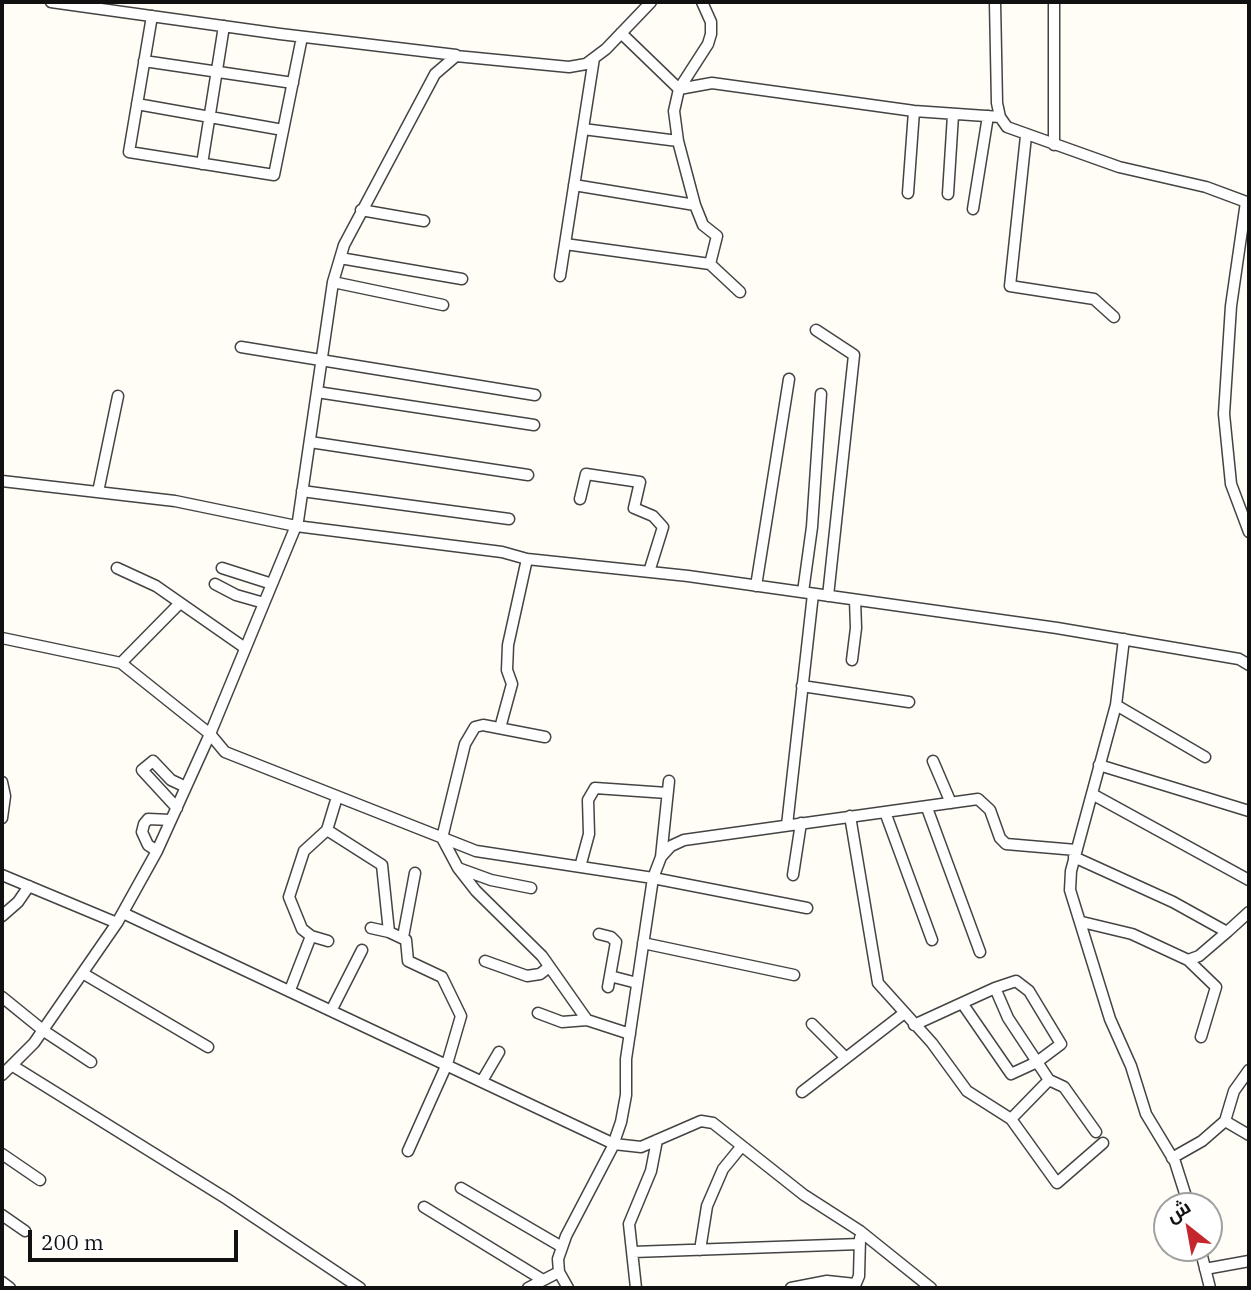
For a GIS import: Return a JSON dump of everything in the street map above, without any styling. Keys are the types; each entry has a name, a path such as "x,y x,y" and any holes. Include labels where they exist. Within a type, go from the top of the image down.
{"street":[{"path":"51,2 302,37 569,67 586,64 594,58 650,2"},
{"path":"702,2 711,22 711,34 708,44 679,89 674,111 678,141 695,205 703,225 717,236 710,264"},
{"path":"995,2 1000,117 1007,127 1119,167 1206,187 1248,202 1231,306 1224,414 1231,484 1249,533"},
{"path":"1054,2 1054,145"},
{"path":"152,16 130,152 274,175 302,37"},
{"path":"202,164 224,26"},
{"path":"621,33 679,89"},
{"path":"2,1075 44,1031 117,923 157,851 177,808 296,526 333,282 341,258 361,210 435,74 446,61 456,56 464,56"},
{"path":"560,276 594,58"},
{"path":"144,61 293,83"},
{"path":"679,89 712,83 914,111 1000,117"},
{"path":"137,104 283,130"},
{"path":"908,193 914,111"},
{"path":"948,194 953,114"},
{"path":"973,209 988,116"},
{"path":"583,129 678,141"},
{"path":"1026,136 1010,286 1094,299 1114,317"},
{"path":"574,185 695,205"},
{"path":"361,210 424,221"},
{"path":"565,244 710,264 740,292"},
{"path":"341,258 462,279"},
{"path":"333,282 443,304"},
{"path":"816,330 854,355 828,596"},
{"path":"241,347 322,358 535,395"},
{"path":"756,586 789,379"},
{"path":"317,392 534,425"},
{"path":"787,825 802,686 821,394"},
{"path":"98,492 118,396"},
{"path":"310,442 528,475"},
{"path":"580,499 586,474 640,481 634,508 653,516 663,527 649,572"},
{"path":"2,481 175,501 296,526 502,552 527,559 808,593 1124,639 1238,659 1249,665"},
{"path":"302,491 509,519"},
{"path":"500,728 512,684 507,670 508,645 527,559"},
{"path":"117,568 156,586 245,648"},
{"path":"222,568 272,584"},
{"path":"215,584 236,595 264,603"},
{"path":"852,660 856,628 855,600"},
{"path":"121,663 180,603"},
{"path":"2,638 121,663 210,734 225,752 476,851 653,878 807,908"},
{"path":"1124,639 1116,705 1075,853 1070,890 1082,922 1099,986 1131,1066 1146,1114 1172,1158 1184,1192"},
{"path":"802,686 909,702"},
{"path":"1116,705 1205,757"},
{"path":"545,737 500,728 475,727 469,735 442,838 458,868 549,967 587,1020"},
{"path":"177,808 142,770 153,761 171,780 186,788"},
{"path":"933,761 951,803"},
{"path":"1099,765 1249,811"},
{"path":"568,1288 559,1272 558,1258 614,1144 626,1095 626,1059 653,878 661,857 669,781"},
{"path":"2,782 5,796 2,818"},
{"path":"580,867 589,834 588,800 595,788 667,793"},
{"path":"1091,794 1249,880"},
{"path":"328,941 311,936 297,920 289,897 304,851 327,830 337,797"},
{"path":"661,857 684,840 978,799 985,802 1000,838 1006,844 1075,853 1227,932"},
{"path":"927,808 980,952"},
{"path":"885,812 932,940"},
{"path":"850,816 878,983 903,1014 932,1043 967,1091 1012,1119 1057,1183 1103,1143"},
{"path":"157,851 148,845 142,832 144,824 148,819 171,820"},
{"path":"793,875 801,823"},
{"path":"327,830 382,865 389,932"},
{"path":"458,868 491,880 531,888"},
{"path":"403,937 415,873"},
{"path":"2,876 117,923"},
{"path":"2,916 18,902 29,887"},
{"path":"1188,960 1199,956 1249,912"},
{"path":"123,913 614,1144 641,1147 701,1121 713,1123 804,1195 860,1231 931,1288"},
{"path":"1082,922 1132,934 1188,960 1216,987 1201,1037"},
{"path":"371,928 403,937 408,944 408,961 442,978 461,1016 447,1064 408,1151"},
{"path":"599,934 614,938 616,943 609,981 637,983"},
{"path":"290,990 311,936"},
{"path":"643,943 794,975"},
{"path":"332,1010 362,950"},
{"path":"485,961 527,976 540,974 549,967"},
{"path":"83,974 208,1047"},
{"path":"914,1025 962,1003 995,988 1016,981 1029,991 1060,1045 1037,1062 1011,1074 962,1003"},
{"path":"995,988 1008,1018 1049,1080 1065,1087 1096,1132"},
{"path":"2,997 44,1031 91,1062"},
{"path":"538,1013 562,1022 587,1020 630,1034"},
{"path":"802,1092 845,1056 903,1014"},
{"path":"812,1024 845,1056"},
{"path":"482,1081 499,1052"},
{"path":"13,1066 227,1199 360,1288"},
{"path":"1172,1158 1202,1142 1225,1121 1234,1091 1249,1070"},
{"path":"1012,1119 1049,1080"},
{"path":"1225,1121 1249,1135"},
{"path":"636,1288 629,1224 651,1171 657,1140"},
{"path":"700,1250 707,1206 723,1168 741,1147"},
{"path":"2,1154 40,1180"},
{"path":"461,1188 562,1247"},
{"path":"424,1207 543,1280"},
{"path":"2,1215 25,1231"},
{"path":"791,1288 827,1281 855,1286 859,1276 860,1231"},
{"path":"633,1252 860,1244"},
{"path":"1205,1269 1249,1261"},
{"path":"1203,1262 1210,1288"},
{"path":"528,1288 559,1272"},
{"path":"2,1282 9,1288"}]}
